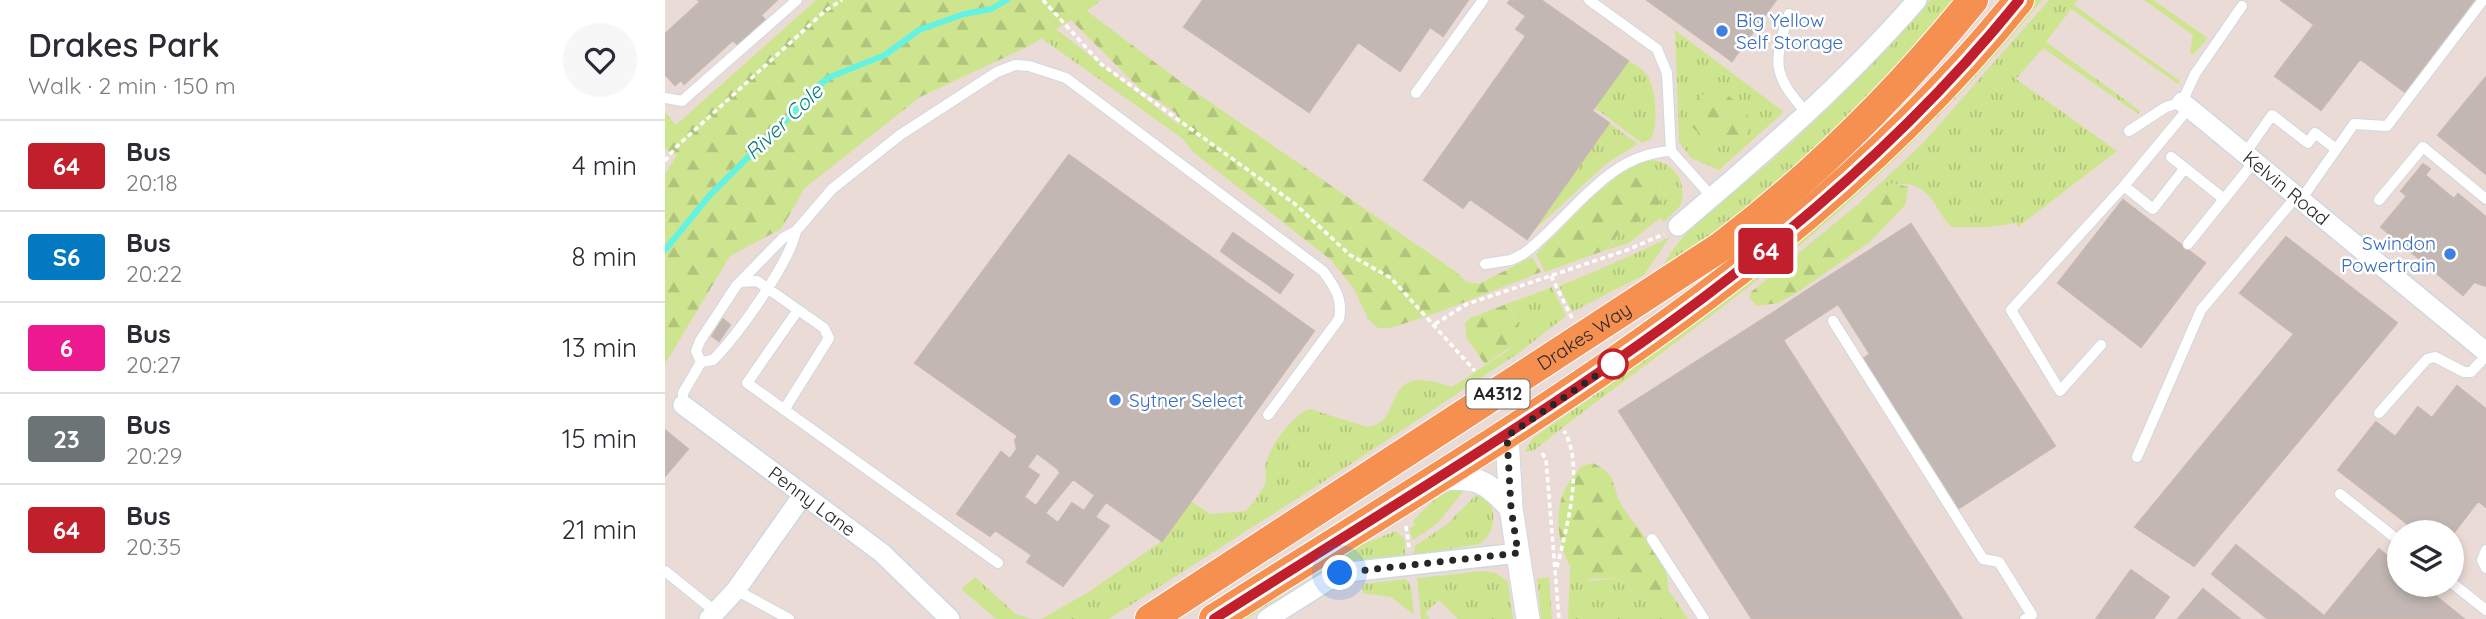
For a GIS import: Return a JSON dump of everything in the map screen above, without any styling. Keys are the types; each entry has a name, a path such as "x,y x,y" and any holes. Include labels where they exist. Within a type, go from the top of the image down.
{"main road":[{"name":"Drakes Way","path":"1150,619 1660,288 1761,216 1892,93 1973,0"},
{"name":"Drakes Way","path":"1214,619 1507,436 1673,323 1805,219 1932,99 2019,0"},
{"path":"1334,500 1388,480 1479,430 1507,436"}],"street":[{"path":"1678,226 1808,114 1866,58 1917,0"},
{"name":"Kelvin Road","path":"2185,105 2486,354"},
{"name":"Penny Lane","path":"683,405 882,553 942,615"},
{"path":"1507,436 1511,508 1528,619"},
{"path":"1436,480 1461,477 1481,481 1493,488 1511,508"},
{"path":"712,616 736,590 803,495"},
{"path":"1267,619 1340,573 1518,553"}],"lane":[{"path":"665,98 682,101 797,0"},
{"path":"1416,93 1483,0"},
{"path":"1589,0 1657,49 1667,73 1671,151 1712,197"},
{"path":"2137,457 2201,310 2297,200 2354,124 2387,126 2483,0"},
{"path":"2101,345 2060,391 2011,310 2124,186 2185,105 2195,74 2242,6"},
{"path":"1789,15 1777,51 1778,76 1786,90 1808,114"},
{"path":"701,362 696,351 700,341 741,282 783,238 796,231 832,188 868,158 966,91 1014,65 1050,71 1066,78 1313,264 1338,291 1341,308 1339,319 1268,415"},
{"path":"2129,131 2166,107 2185,105"},
{"path":"2187,244 2224,199 2272,115 2308,144 2315,133 2336,149"},
{"path":"2379,200 2423,147 2486,199"},
{"path":"1485,264 1511,260 1523,254 1603,179 1630,160 1650,152 1671,151"},
{"path":"2171,157 2224,199"},
{"path":"2124,186 2153,209 2185,168"},
{"path":"701,362 713,360 766,288 793,246 796,231"},
{"path":"741,282 757,281 824,328 829,338 784,410"},
{"path":"798,310 747,383 998,562"},
{"path":"1833,321 1983,559 1999,562 2032,615 2025,619"},
{"path":"2379,413 2427,359 2435,357 2464,372 2471,372 2486,354"},
{"path":"683,405 683,393 701,362"},
{"path":"2340,494 2387,531"},
{"path":"1652,539 1705,619"},
{"path":"2486,550 2482,560 2486,568"},
{"path":"665,571 712,616"},
{"path":"736,590 789,619"},
{"path":"2464,593 2486,610"}],"path":[{"path":"666,158 825,11 842,0"},
{"path":"1044,1 1101,64 1295,204 1350,255 1391,278 1475,371"},
{"path":"1435,324 1467,304 1627,250 1678,226"},
{"path":"1551,276 1572,318"},
{"path":"1556,573 1567,524 1574,460 1573,447 1564,431"},
{"path":"1542,453 1546,459 1559,619"},
{"path":"1406,526 1409,547"}],"green space":[{"path":"816,0 1101,0 1087,11 1181,82 1455,271 1467,282 1479,284 1532,257 1541,272 1437,313 1390,328 1378,328 1368,319 1354,289 1331,260 1193,152 1183,139 1176,113 1140,89 1071,20 1029,46 920,97 805,188 781,229 730,256 665,364 665,174 677,155 665,149 665,112 676,125"},
{"path":"1930,0 1957,0 1902,66 1777,184 1668,271 1665,262 1688,232 1817,119 1875,61"},
{"path":"2032,0 2042,0 1960,93 1903,152 1811,236 1533,451 1524,452 1533,438 1609,385 1696,315"},
{"path":"2049,0 2078,0 2074,5 2180,81 2178,84 2071,9 2046,42 2140,111 2138,114 2043,48 2016,79 2117,151 2018,227 2016,223 1990,227 1952,227 1924,191 1905,184 1895,185 1857,205 1922,144"},
{"path":"2144,0 2153,0 2208,38 2193,55 2190,52 2193,35"},
{"path":"1056,29 1179,125 1183,139 1041,38"},
{"path":"1675,30 1784,112 1719,170 1691,158 1679,142"},
{"path":"1628,61 1646,74 1654,96 1653,132 1651,139 1642,143 1595,108"},
{"path":"1711,88 1720,90 1748,110 1747,137 1736,147 1701,135 1689,122 1689,105"},
{"path":"1609,123 1638,144 1606,164 1530,234"},
{"path":"1649,160 1666,164 1677,175 1682,190 1680,206 1664,222 1660,218 1629,243 1607,250 1620,232 1660,205 1661,186 1631,165"},
{"path":"1631,165 1647,169 1657,180 1661,195 1656,211 1620,232 1606,250 1545,272 1536,254 1590,199"},
{"path":"1892,183 1908,187 1906,204 1870,242 1778,303 1757,306 1749,297 1751,292 1857,205"},
{"path":"1670,237 1644,275 1572,312 1559,286"},
{"path":"1552,287 1566,316 1520,352 1351,464 1109,619 1041,619 1090,591 1162,541 1191,501 1210,514 1246,511 1265,484 1265,466 1272,448 1283,432 1303,412 1310,409 1367,427 1380,422 1402,386 1412,381 1428,381 1452,387 1514,345 1514,316 1509,303"},
{"path":"1509,303 1518,329 1514,345 1485,364 1467,339 1465,323 1470,318"},
{"path":"1593,463 1610,475 1620,502 1664,566 1668,589 1657,598 1640,599 1618,578 1581,579 1567,561 1560,537 1561,500 1581,466"},
{"path":"1466,488 1437,524 1413,540 1409,529 1415,525 1413,521 1425,509 1443,494"},
{"path":"1479,492 1490,504 1493,518 1490,532 1480,544 1414,555 1415,546 1446,525"},
{"path":"1396,531 1405,539 1405,556 1321,570 1246,619 1233,619 1337,554"},
{"path":"1570,568 1591,581 1618,578 1633,593 1657,598 1668,589 1688,619 1568,619"},
{"path":"1483,571 1496,573 1508,582 1513,619 1458,619 1439,600 1425,613 1430,619 1421,619 1417,578"},
{"path":"975,577 1016,614 1031,619 996,619 961,589"},
{"path":"1549,577 1552,619 1541,619 1537,579"},
{"path":"1406,579 1411,587 1414,615 1391,597 1362,593 1363,584"}],"building":[{"path":"698,0 777,0 761,15 765,20 738,45 733,40 684,84 681,80 675,85 665,74 665,34 700,2"},
{"path":"1203,0 1468,0 1443,36 1430,27 1400,71 1358,42 1309,112 1184,27"},
{"path":"1510,0 1541,0 1628,61 1592,111 1609,123 1527,239 1470,199 1463,208 1424,180 1526,36 1516,29 1526,16 1508,3"},
{"name":"Big Yellow Self Storage","path":"1647,0 1776,0 1732,61"},
{"path":"2281,0 2474,0 2405,92"},
{"path":"2314,25 2360,59 2321,110 2275,76"},
{"path":"2486,77 2486,174 2438,135"},
{"name":"Sytner Select","path":"1069,155 1314,331 1162,541 1106,502 1095,517 1109,526 1063,586 1027,562 1032,555 995,530 990,536 957,514 1001,452 1010,459 1017,449 1015,440 1018,436 915,363","holes":["1037,453 1060,473 1036,506 1024,497 1039,475 1027,467","1073,479 1095,495 1084,511 1072,503 1058,523 1045,513"]},
{"name":"Swindon Powertrain","path":"2423,164 2430,169 2425,175 2454,199 2458,194 2486,217 2486,286 2474,282 2463,295 2381,227 2407,196 2401,191"},
{"path":"2123,200 2205,263 2141,347 2058,283"},
{"path":"1911,224 2055,446 1959,508 1863,359 1870,354 1823,280"},
{"path":"1233,233 1253,247 1240,265 1221,251"},
{"path":"2286,237 2397,323 2194,566 2135,527 2294,334 2240,293"},
{"path":"1253,247 1293,275 1280,293 1240,265"},
{"path":"1823,280 1838,304 1783,340 1768,316"},
{"path":"1768,316 1962,619 1752,619 1619,411"},
{"path":"723,319 730,325 719,341 712,336"},
{"path":"2457,386 2486,409 2486,461 2432,418"},
{"path":"2418,407 2486,461 2486,507 2395,437"},
{"path":"2376,422 2478,501 2463,520 2403,520 2338,470"},
{"path":"665,430 688,449 665,476"},
{"path":"2236,545 2324,616 2322,619 2268,619 2212,574"},
{"path":"2379,549 2387,556 2387,597 2437,597 2443,602 2429,619 2322,619"},
{"path":"2131,570 2169,597 2153,619 2096,619"},
{"path":"2203,589 2240,619 2178,619"},
{"path":"2443,602 2464,619 2429,619"}],"waterway":[{"name":"River Cole","path":"665,250 710,195 815,88 830,77 885,55 919,30 964,14 991,9 1007,0"}],"bus line":[{"name":"64","path":"1214,619 1341,537 1507,436 1709,296 1805,219 1903,127 1954,76 2019,0"}],"place":[{"name":"Big Yellow Self Storage","path":"1722,31"},
{"name":"Swindon Powertrain","path":"2450,254"},
{"name":"Sytner Select","path":"1115,400"}],"route":[{"path":"1340,573 1518,553 1511,508 1507,436 1613,364"}]}
